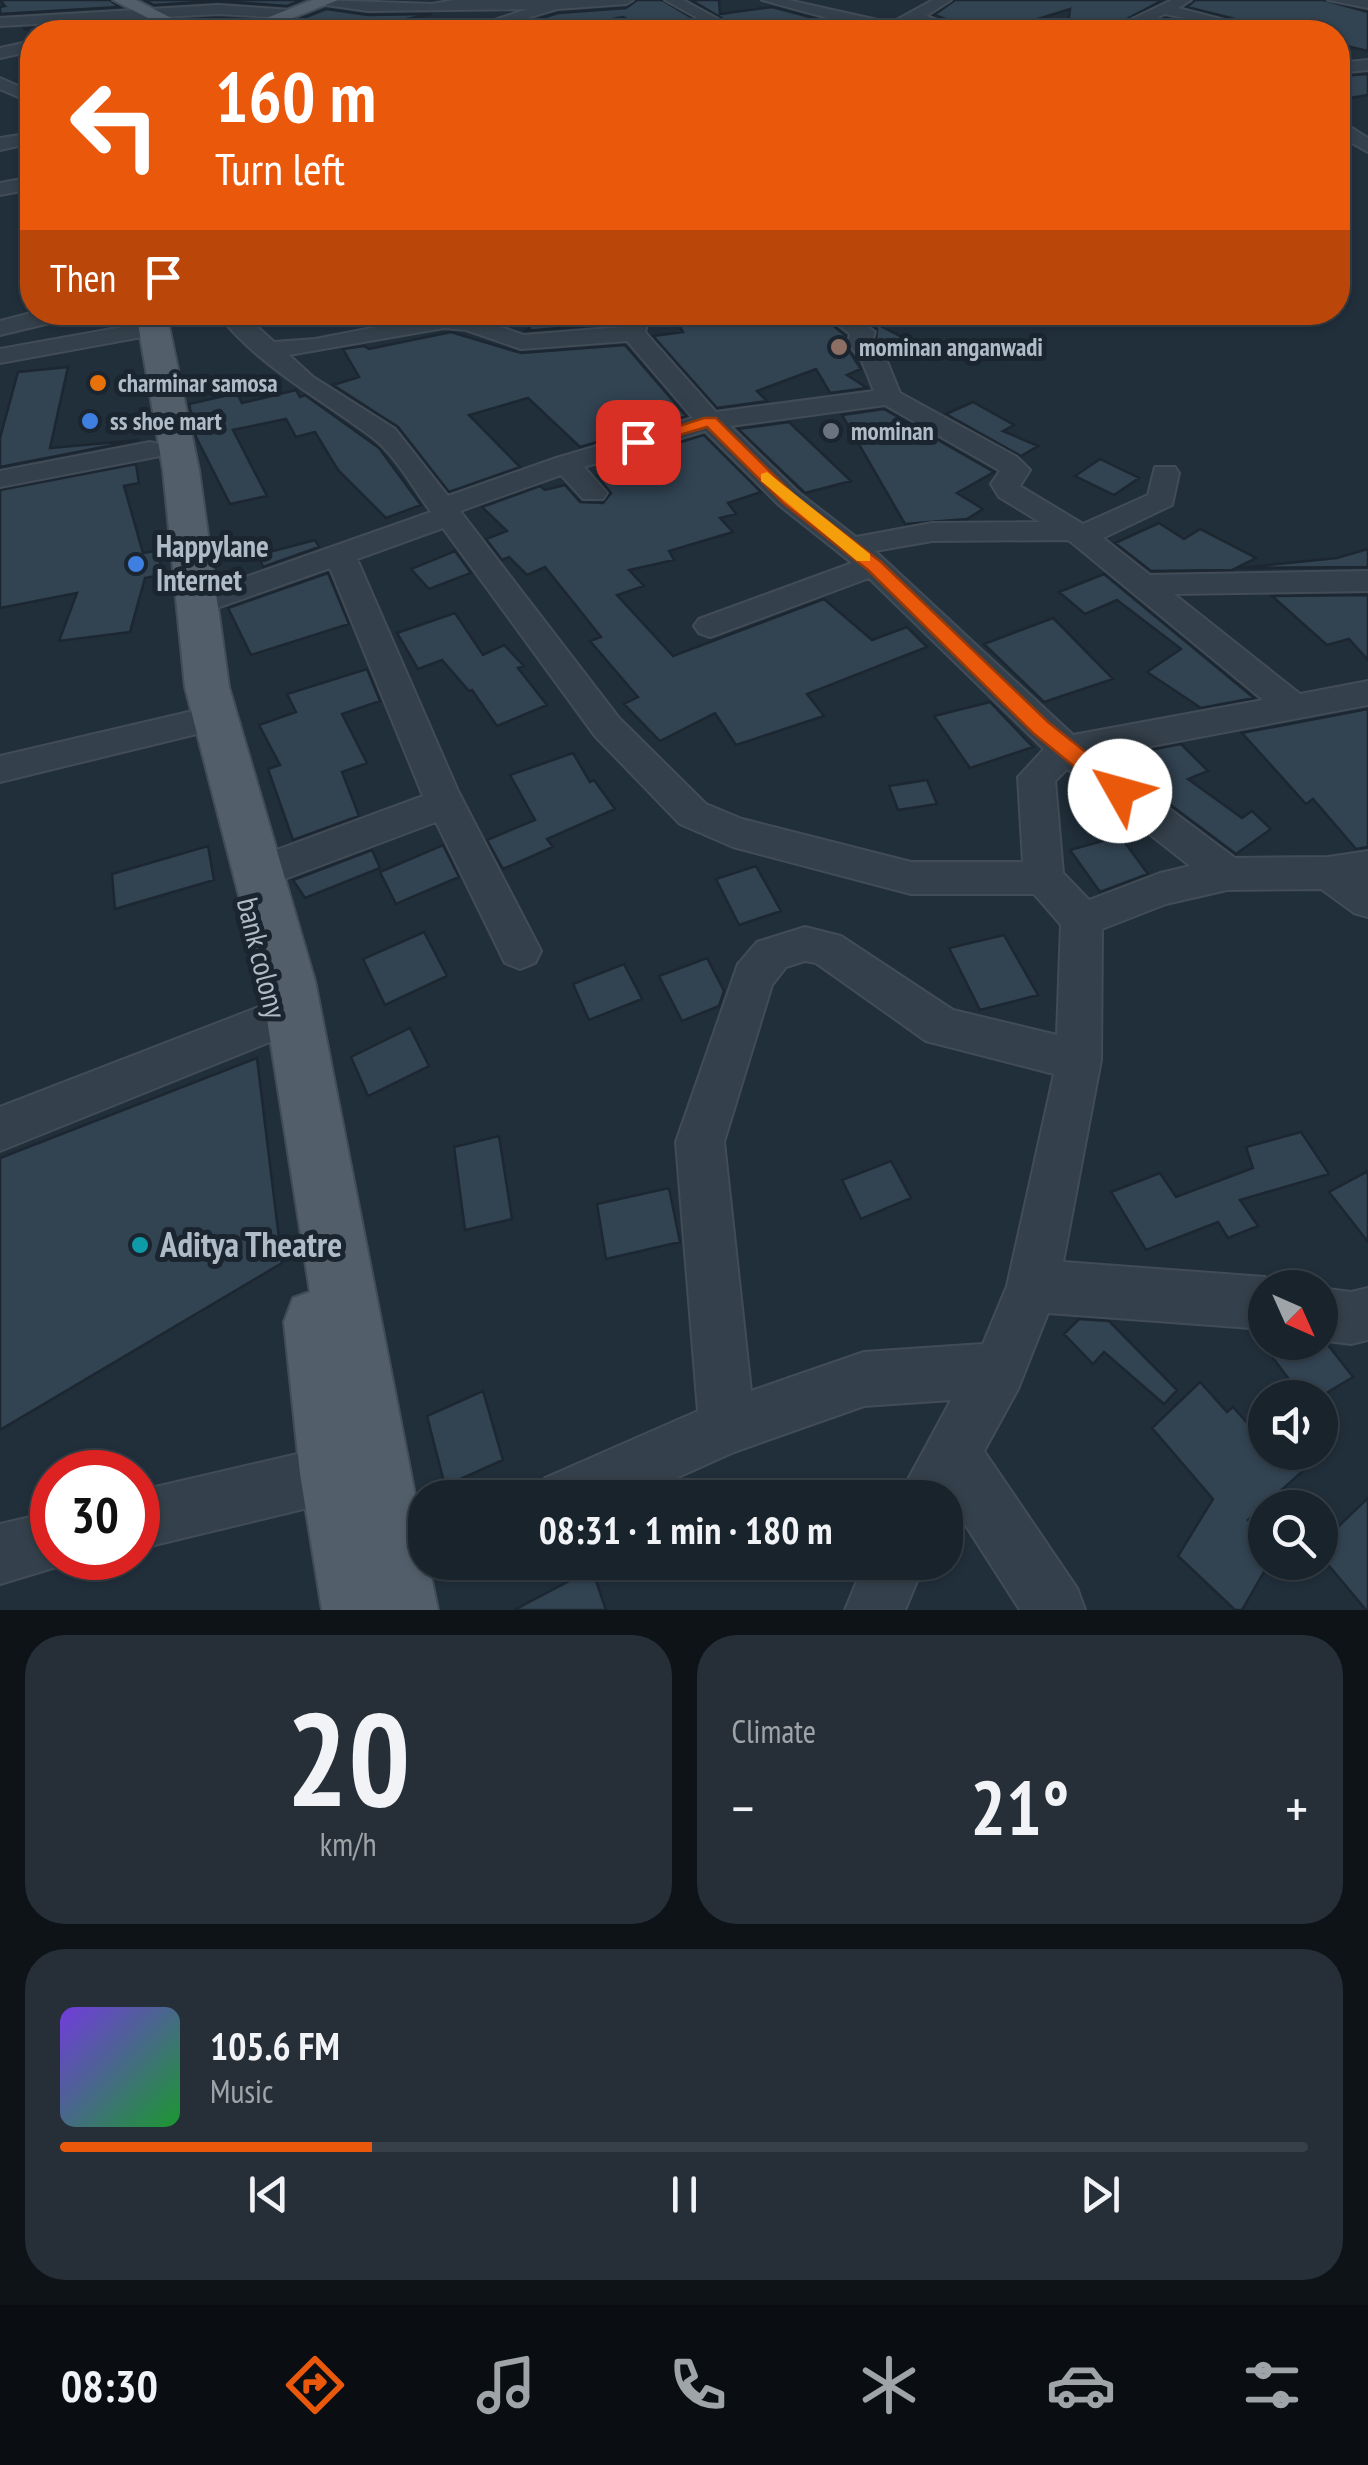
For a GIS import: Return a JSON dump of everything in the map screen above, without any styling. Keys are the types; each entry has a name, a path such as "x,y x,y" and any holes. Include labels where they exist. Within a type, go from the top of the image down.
{"main road":[{"path":"122,0 160,20"},
{"path":"274,20 327,1"},
{"name":"bank colony","path":"140,325 150,450 181,610 196,722 277,1019 354,1468"},
{"path":"142,325 181,470 207,686 288,981 354,1468 394,1586"}],"street":[{"path":"225,7 244,0"},
{"path":"327,1 368,7 432,8 457,1 626,0"},
{"path":"672,0 709,20"},
{"path":"769,0 848,20"},
{"path":"908,20 944,0"},
{"path":"1140,20 1184,0"},
{"path":"512,20 563,2"},
{"path":"1331,17 1341,2 1368,4"},
{"path":"50,20 150,16 225,7 290,14"},
{"path":"1163,9 1215,20"},
{"path":"531,15 542,20"},
{"path":"914,17 924,20"},
{"path":"0,356 117,325"},
{"path":"240,325 304,382 386,435 607,727 693,814 733,832 911,878 1044,878"},
{"path":"264,350 315,346 407,325"},
{"path":"474,325 521,342 624,325"},
{"path":"638,325 710,421 789,499 862,556 1066,750 1226,874"},
{"path":"852,325 863,332 860,343 874,359 889,397"},
{"path":"197,605 341,557 566,464 710,421 889,397 1007,462 1016,470 1005,484 1009,491 1078,534 1290,704"},
{"path":"0,479 150,450"},
{"path":"566,464 593,493"},
{"path":"710,626 862,556 932,532 1078,534 1162,499 1165,473"},
{"path":"341,557 445,803 520,951"},
{"path":"1143,585 1368,581"},
{"path":"1054,1610 940,1476 998,1370 1033,1286 1080,1060 1082,920 1044,878 1036,777 1066,750 1290,704 1368,693"},
{"path":"0,768 196,722"},
{"path":"258,873 445,803"},
{"path":"1082,920 1160,889 1226,874 1328,873 1368,867"},
{"path":"1328,873 1368,901"},
{"path":"727,1426 700,1142 753,977 772,954 805,944 826,948 942,1027 1080,1060"},
{"path":"0,1129 277,1019"},
{"path":"1033,1286 1248,1301"},
{"path":"1338,1316 1368,1314"},
{"path":"606,1480 727,1426 864,1379 998,1370"},
{"path":"160,1515 354,1468"},
{"path":"0,1554 30,1546"},
{"path":"875,1610 888,1580"}],"building":[{"path":"0,0 110,0 119,7 0,14 0,7 5,6"},
{"path":"144,0 302,0 287,6 218,1 154,5"},
{"path":"637,0 662,0 696,20 535,20 558,13 626,8"},
{"path":"691,0 719,0 720,14 772,7 821,20 725,20"},
{"path":"955,0 1163,0 1125,20 1069,20 1070,9 1035,20 948,20 934,15"},
{"path":"1195,0 1324,0 1368,12 1368,51 1350,47 1350,20 1239,20 1187,7"},
{"path":"326,9 368,15 432,14 402,20 298,20"},
{"path":"218,18 252,20 183,20"},
{"path":"1368,74 1368,95 1350,98 1350,75"},
{"path":"529,325 596,325 524,331"},
{"path":"679,325 833,325 846,336 845,345 861,369 847,375 867,388 830,393 816,369 757,391 767,401 717,408 653,336 683,332"},
{"path":"872,325 887,325 883,327 917,345 889,357 876,341 877,329"},
{"path":"451,332 521,353 625,345 686,416 580,447 528,398 469,415 520,467 449,492 398,427 333,385 359,377 343,349 369,349"},
{"path":"68,367 50,448 139,440 0,467 0,438 18,372"},
{"path":"296,390 300,397 305,395 379,448 421,505 386,518 338,470 315,432 296,437 286,419 233,430 267,496 230,504 196,437 189,404 237,393 242,403"},
{"path":"973,402 1014,425 1003,431 1038,446 1021,456 946,414"},
{"path":"884,409 994,472 957,493 983,509 967,519 905,524 842,415"},
{"path":"789,422 851,481 805,493 738,429"},
{"path":"704,435 761,492 728,503 736,514 720,518 733,532 669,551 674,560 629,570 644,586 617,595 673,656 824,599 872,640 907,627 927,647 807,694 824,716 736,745 715,713 660,741 624,704 638,697 590,641 601,637 545,567 527,575 509,557 502,560 486,539 507,531 482,507 540,486 545,490 565,485 580,502 603,503 611,493 597,476 607,474 600,466"},
{"path":"1100,459 1139,478 1114,495 1075,476"},
{"path":"136,464 139,483 124,486 143,553 160,550 160,575 145,578 130,632 59,641 77,593 0,608 0,490"},
{"path":"1159,523 1184,539 1200,529 1256,558 1232,570 1151,571 1115,543"},
{"path":"315,540 319,547 263,567 258,555"},
{"path":"1368,549 1368,567 1239,568 1337,558"},
{"path":"455,551 471,573 429,589 411,569"},
{"path":"328,573 349,624 251,655 228,608"},
{"path":"1104,574 1254,698 1201,708 1147,672 1181,649 1117,600 1085,614 1059,592"},
{"path":"1368,595 1368,660 1349,639 1327,645 1272,596"},
{"path":"455,613 483,655 504,645 524,666 518,668 547,705 497,726 472,690 442,660 418,669 397,633"},
{"path":"1053,618 1113,679 1044,702 984,644"},
{"path":"367,669 380,701 342,714 367,763 342,772 359,816 293,840 268,769 280,765 259,725 296,712 287,694"},
{"path":"990,702 1033,747 970,768 934,716"},
{"path":"1368,709 1368,847 1356,849 1313,799 1306,804 1242,733"},
{"path":"1181,744 1208,771 1188,779 1242,818 1252,811 1271,829 1236,854 1108,758"},
{"path":"573,753 590,782 594,780 615,809 547,839 553,847 503,869 487,840 535,820 510,775"},
{"path":"927,780 937,804 898,810 889,786"},
{"path":"1120,836 1148,874 1100,892 1070,850"},
{"path":"443,845 459,877 396,904 380,872"},
{"path":"208,846 214,880 115,909 112,874"},
{"path":"372,850 380,868 305,898 293,880"},
{"path":"756,866 781,911 739,925 716,879"},
{"path":"424,932 447,976 385,1005 363,959"},
{"path":"1004,935 1038,995 980,1010 949,948"},
{"path":"707,958 724,991 719,1006 682,1021 659,976"},
{"path":"624,964 642,999 589,1020 573,984"},
{"path":"410,1028 429,1066 368,1096 351,1057"},
{"name":"Aditya Theatre","path":"257,1058 282,1263 0,1430 0,1158"},
{"path":"1301,1132 1329,1174 1240,1200 1258,1226 1228,1238 1218,1222 1146,1250 1111,1192 1160,1173 1176,1197 1253,1168 1246,1147"},
{"path":"499,1136 512,1219 465,1230 454,1147"},
{"path":"891,1161 911,1198 861,1219 842,1180"},
{"path":"1368,1171 1368,1242 1329,1192"},
{"path":"669,1188 680,1242 606,1259 597,1204"},
{"path":"1079,1319 1109,1321 1177,1390 1164,1404 1104,1352 1093,1364 1064,1334"},
{"path":"1338,1358 1353,1377 1338,1386 1338,1380 1290,1380 1274,1360"},
{"path":"1200,1382 1227,1412 1233,1407 1248,1424 1248,1470 1304,1470 1282,1490 1248,1490 1248,1580 1259,1580 1242,1610 1235,1610 1178,1556 1213,1499 1152,1428"},
{"path":"483,1391 503,1460 458,1480 443,1480 427,1416"},
{"path":"1368,1498 1368,1610 1338,1577 1338,1527"},
{"path":"571,1580 596,1580 606,1610 514,1610"}],"slow traffic":[{"path":"767,478 864,558"}],"place":[{"name":"mominan anganwadi","path":"839,347"},
{"name":"charminar samosa","path":"98,383"},
{"name":"ss shoe mart","path":"90,421"},
{"name":"mominan","path":"831,431"},
{"name":"Happylane Internet","path":"136,564"},
{"name":"Aditya Theatre","path":"140,1245"}],"route":[{"path":"638,442 710,421 789,499 874,566 1040,727 1120,791"}]}
